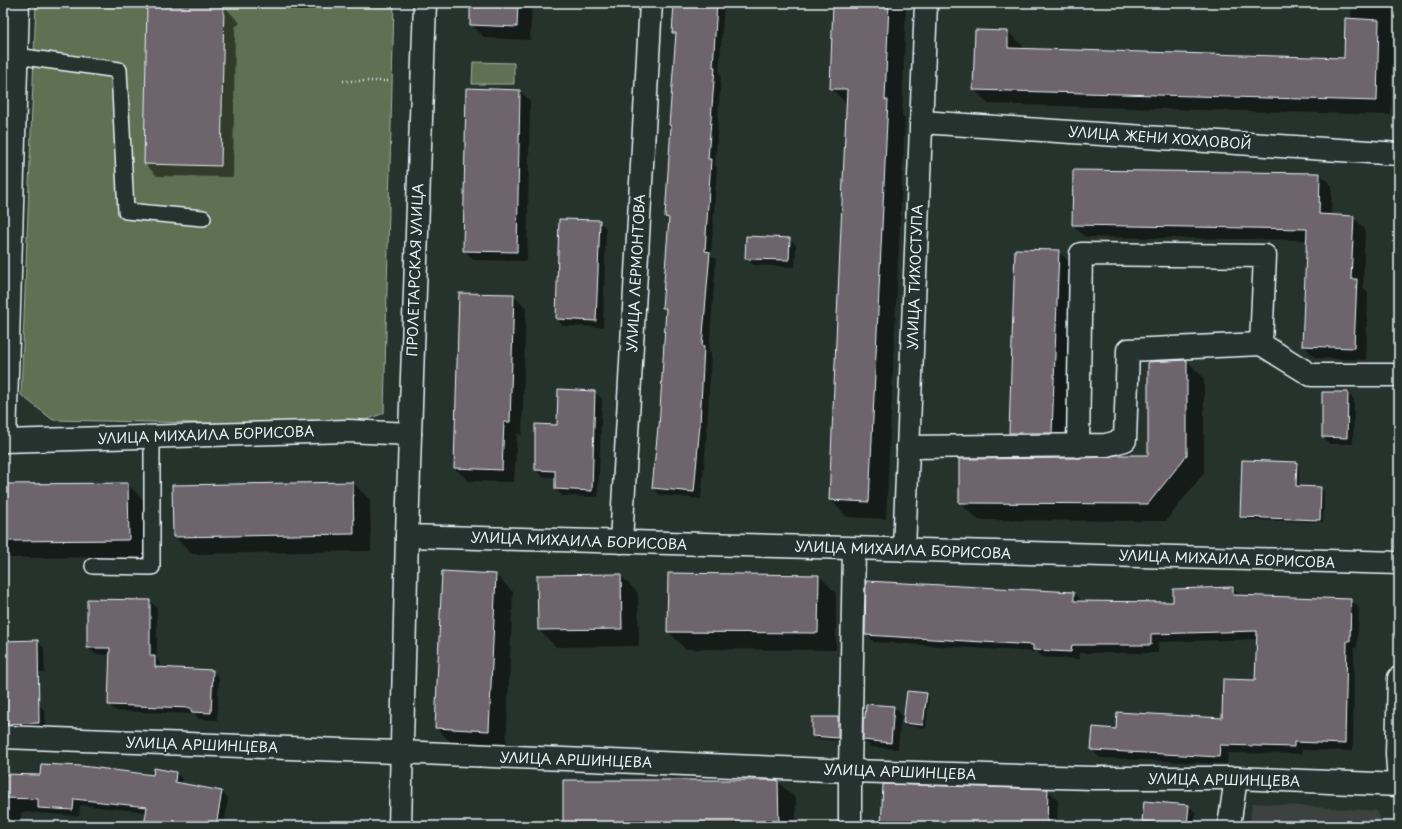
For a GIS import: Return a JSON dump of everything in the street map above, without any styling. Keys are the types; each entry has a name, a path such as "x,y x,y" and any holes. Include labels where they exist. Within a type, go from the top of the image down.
{"street":[{"path":"4,441 7,220 18,3"},
{"name":"ПРОЛЕТАРСКАЯ УЛИЦА","path":"408,536 410,434 425,3"},
{"name":"УЛИЦА ЛЕРМОНТОВА","path":"622,542 651,3"},
{"name":"УЛИЦА ТИХОСТУПА","path":"904,550 926,3"},
{"name":"УЛИЦА ЖЕНИ ХОХЛОВОЙ","path":"921,122 1399,154"},
{"path":"1078,446 1081,254 1265,256 1261,344"},
{"path":"908,447 1078,446 1106,445 1124,440 1128,350 1261,344 1311,375 1399,374"},
{"name":"УЛИЦА МИХАИЛА БОРИСОВА","path":"4,441 348,431 410,434"},
{"path":"400,826 408,536"},
{"name":"УЛИЦА МИХАИЛА БОРИСОВА","path":"408,536 1399,563"},
{"path":"850,826 854,549"},
{"path":"1399,678 1397,754 1399,782"},
{"name":"УЛИЦА АРШИНЦЕВА","path":"3,737 850,771 1092,778 1236,778 1399,785"},
{"path":"1229,826 1236,778"}],"lane":[{"path":"16,56 119,70 126,211 203,218"},
{"path":"93,566 152,567 152,436"}],"path":[{"path":"343,81 389,81"}],"shaded area":[{"path":"1252,803 1377,811 1381,826 1250,826"}],"green space":[{"path":"36,3 394,3 384,413 350,426 53,420 21,395"},
{"path":"473,62 514,63 514,84 472,84"}],"building":[{"path":"147,3 224,3 221,166 144,164"},
{"path":"470,3 518,3 517,27 470,25"},
{"path":"674,3 717,3 713,67 715,67 708,159 711,159 705,251 710,252 702,346 704,346 700,424 694,492 652,488 658,427 659,428 666,308 662,308 669,218 665,217 671,126 669,125 676,33 672,33"},
{"path":"833,3 889,3 885,100 888,100 869,502 829,500 847,89 830,89"},
{"path":"1345,18 1379,20 1377,101 973,90 975,30 1008,31 1008,48 1344,58"},
{"path":"466,88 520,90 517,252 463,251"},
{"path":"1073,170 1320,173 1319,214 1354,216 1351,279 1357,279 1354,348 1302,346 1307,229 1072,225"},
{"path":"559,219 600,220 596,321 556,319"},
{"path":"746,236 790,238 789,260 745,259"},
{"path":"1015,249 1059,250 1052,433 1009,433"},
{"path":"459,293 514,294 510,422 504,422 502,470 454,468"},
{"path":"1187,360 1187,455 1148,504 959,503 959,459 1078,458 1117,455 1148,455 1148,362"},
{"path":"558,389 595,391 592,491 555,489 555,471 535,470 535,424 557,425"},
{"path":"1322,392 1348,392 1347,438 1322,437"},
{"path":"1242,460 1297,462 1296,486 1321,487 1320,520 1240,517"},
{"path":"353,482 354,534 173,537 172,485"},
{"path":"128,483 129,540 3,541 3,484"},
{"path":"442,571 496,574 489,731 435,728"},
{"path":"668,573 819,575 818,633 667,632"},
{"path":"621,574 622,629 538,630 537,575"},
{"path":"866,581 1074,592 1074,601 1173,602 1173,589 1233,587 1233,595 1351,599 1350,641 1347,641 1345,744 1294,742 1294,747 1220,745 1219,757 1091,750 1093,727 1116,729 1117,712 1222,718 1223,679 1255,680 1257,631 1151,634 1151,645 1072,645 1071,652 1033,650 1033,645 865,635"},
{"path":"87,599 150,600 150,656 155,656 155,667 213,670 211,713 191,712 191,708 108,705 110,648 87,648"},
{"path":"38,640 39,723 3,724 3,641"},
{"path":"907,691 927,693 923,725 903,723"},
{"path":"866,704 894,706 891,743 863,740 863,718 865,718"},
{"path":"812,717 838,717 838,738 812,736"},
{"path":"41,764 82,766 153,775 154,768 176,772 175,782 222,791 216,826 144,826 147,807 74,799 73,810 38,808 38,799 3,798 3,774 40,775"},
{"path":"563,780 778,780 779,826 563,826"},
{"path":"883,784 1048,789 1047,826 881,826"},
{"path":"1144,801 1189,805 1187,826 1167,826 1167,824 1142,821"}]}
